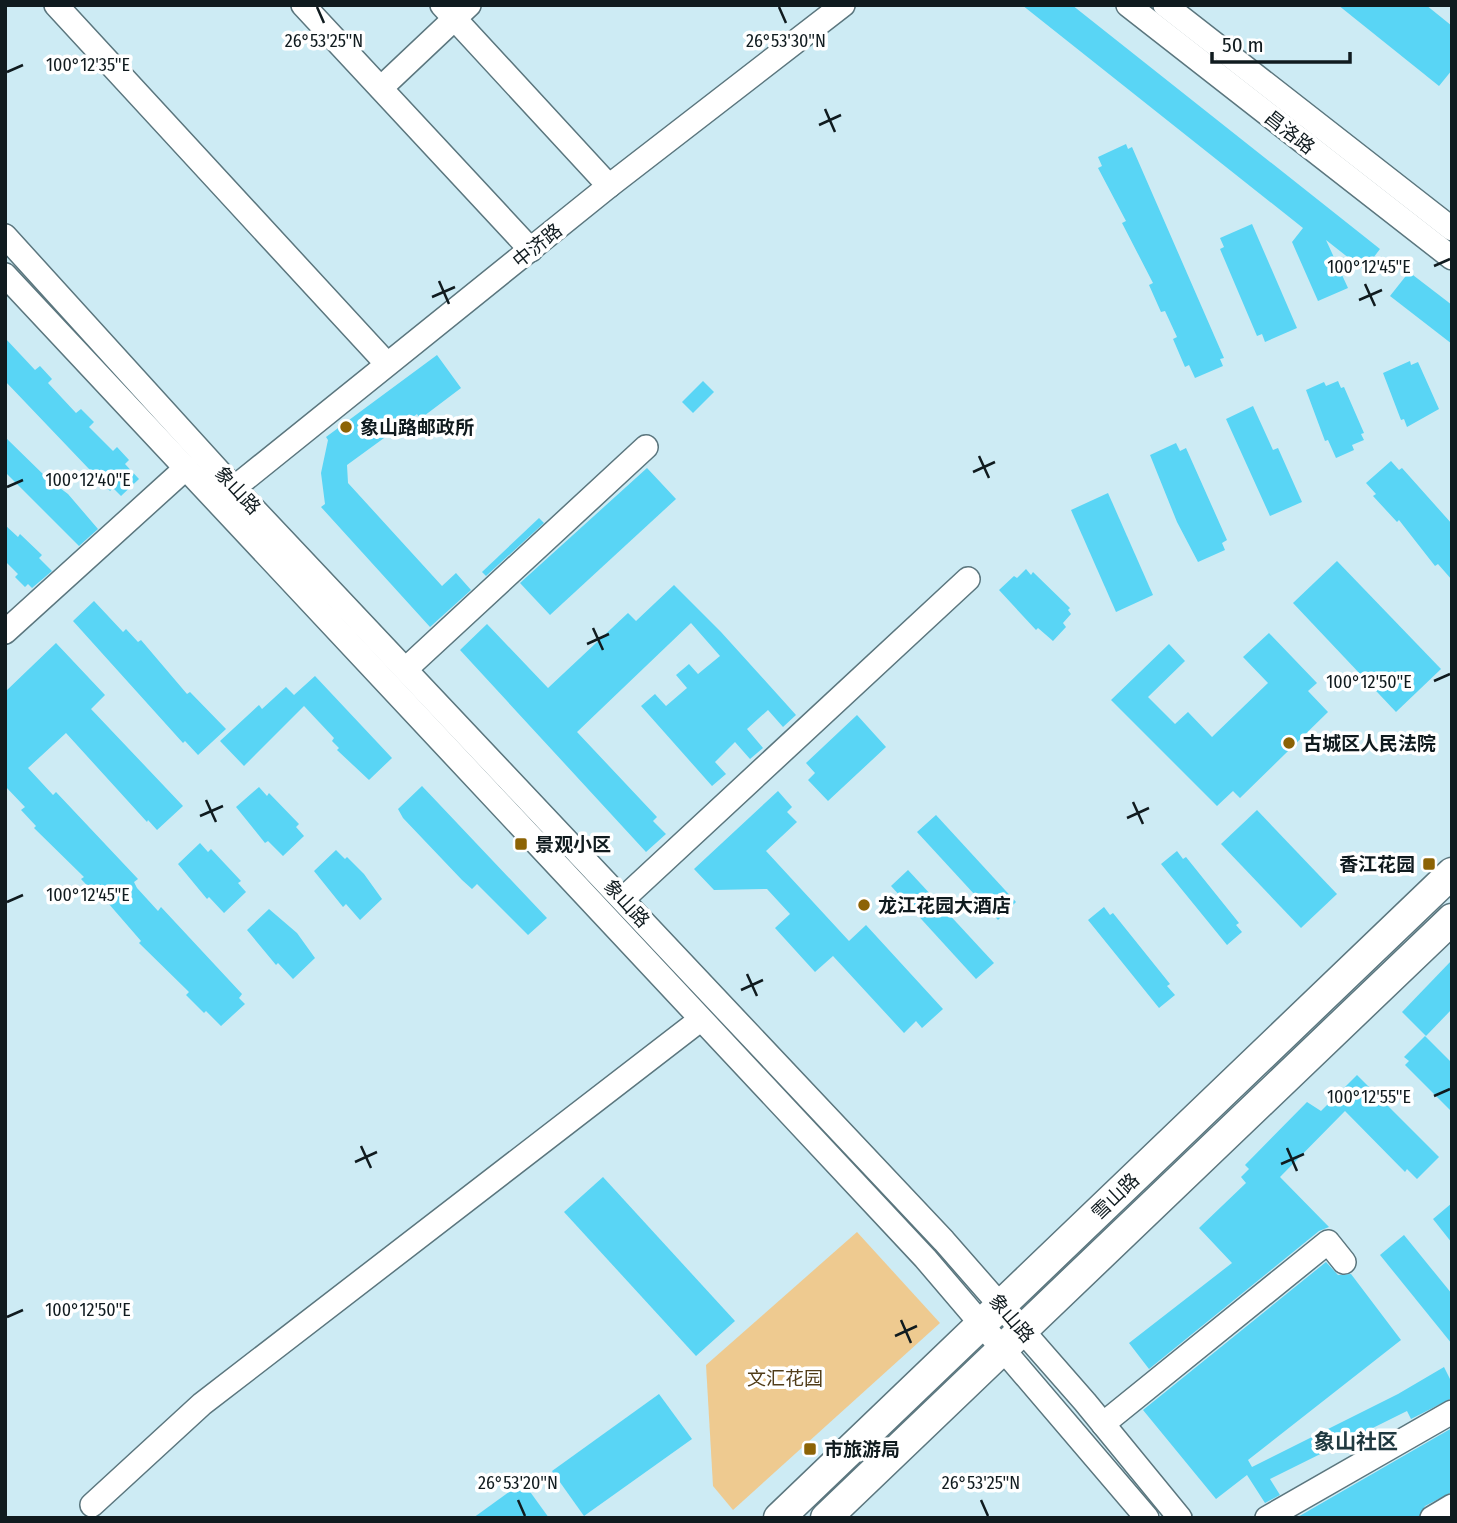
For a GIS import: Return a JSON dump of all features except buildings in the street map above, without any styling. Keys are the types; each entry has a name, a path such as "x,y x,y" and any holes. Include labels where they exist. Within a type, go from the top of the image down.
{"main road":[{"name":"雪山路","path":"779,1518 1452,873"},
{"name":"雪山路","path":"826,1518 1452,919"}],"street":[{"path":"56,5 387,364"},
{"path":"303,5 531,250"},
{"name":"中济路","path":"234,488 609,186 843,5"},
{"name":"昌洛路","path":"1128,5 1452,258"},
{"name":"昌洛路","path":"1165,5 1452,229"},
{"path":"382,88 456,10 609,186"},
{"name":"象山路","path":"5,236 234,488 407,668 864,1155 1013,1339 1147,1518"},
{"name":"象山路","path":"5,275 701,1020 991,1314"},
{"path":"407,668 646,447"},
{"path":"5,632 186,468"},
{"path":"623,899 968,579"},
{"path":"92,1505 202,1404 701,1020"},
{"path":"1103,1424 1328,1242 1344,1262"},
{"name":"象山路","path":"1013,1339 1103,1424 1180,1518"},
{"path":"1267,1518 1452,1412"},
{"path":"1432,1518 1452,1506"}],"green space":[{"name":"文汇花园","path":"857,1232 940,1323 733,1510 713,1486 706,1365"}],"place":[{"name":"象山路邮政所","path":"346,427"},
{"name":"古城区人民法院","path":"1289,743"},
{"name":"景观小区","path":"521,844"},
{"name":"香江花园","path":"1429,864"},
{"name":"龙江花园大酒店","path":"864,905"},
{"name":"市旅游局","path":"810,1449"}],"district":[{"name":"象山社区","path":"1356,1442"}]}
